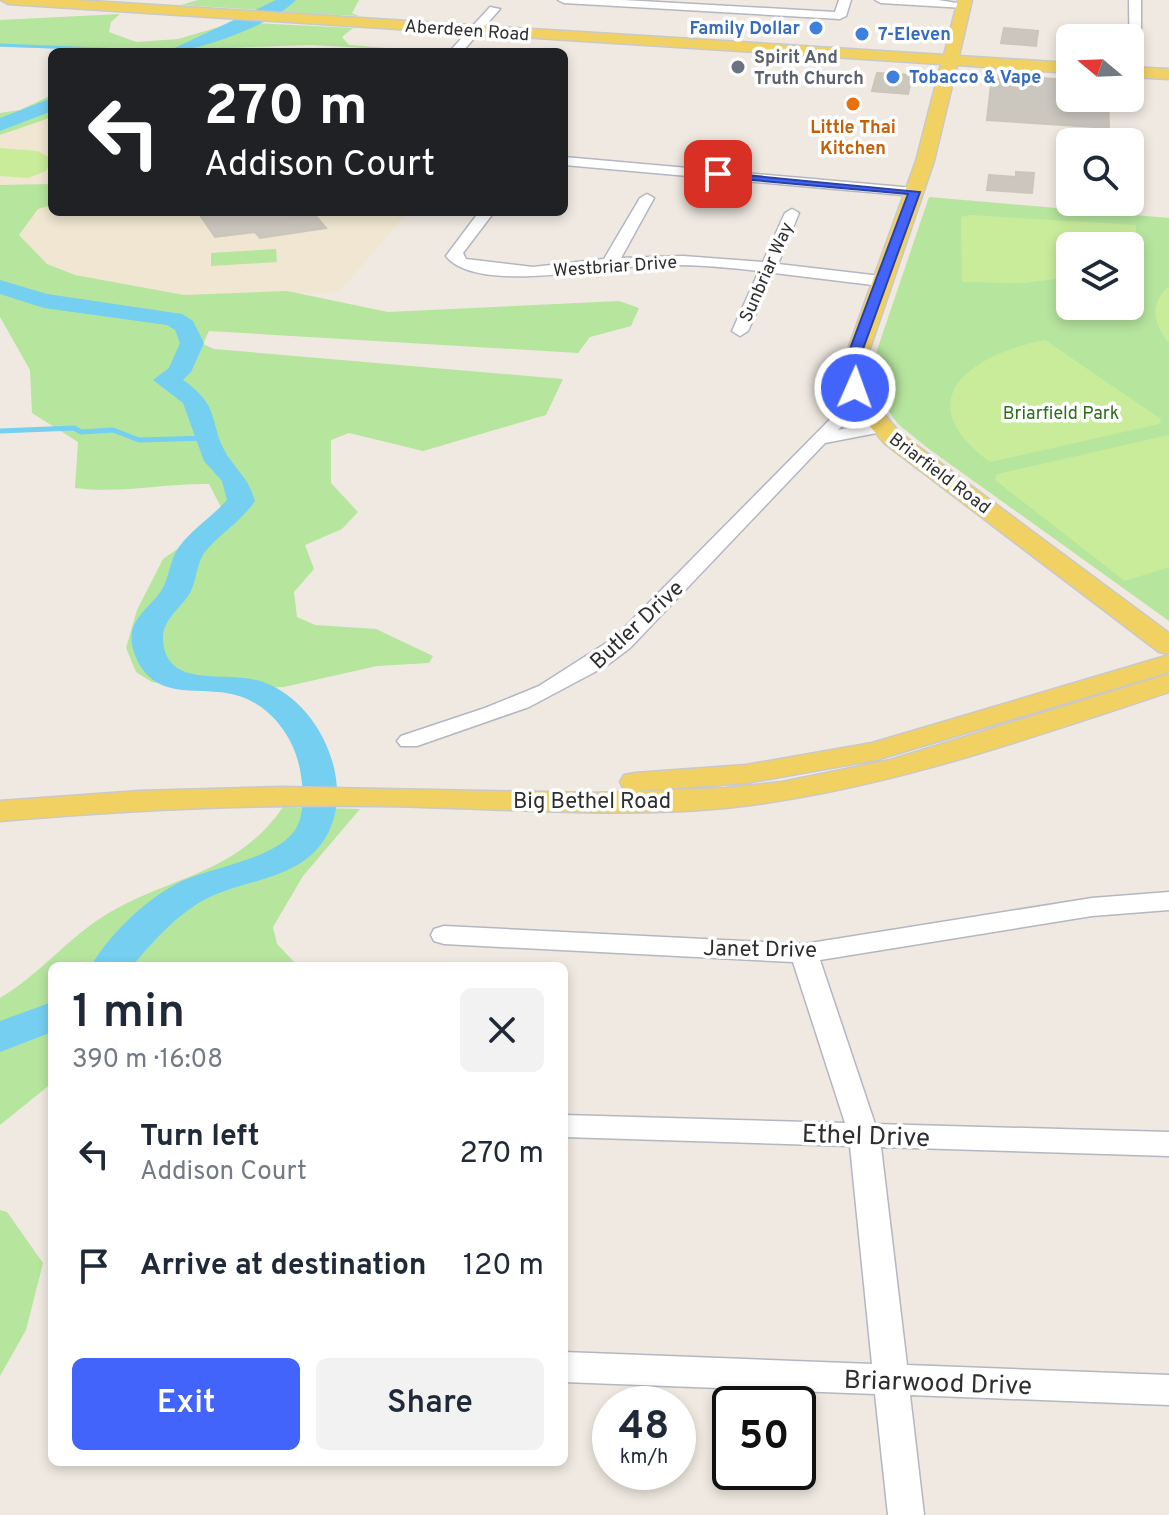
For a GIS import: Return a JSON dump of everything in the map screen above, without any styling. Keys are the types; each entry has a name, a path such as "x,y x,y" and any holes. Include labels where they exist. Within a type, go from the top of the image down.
{"main road":[{"name":"Aberdeen Road","path":"8,0 1056,67"},
{"name":"Briarfield Road","path":"964,2 914,192 854,363 853,377 860,399 880,427 1169,646"},
{"path":"1144,73 1169,74"},
{"name":"Big Bethel Road","path":"0,792 343,789 626,782 773,771 876,751 1169,663"},
{"name":"Big Bethel Road","path":"343,789 652,802 783,792 917,763 1169,683"},
{"name":"Big Bethel Road","path":"0,811 275,789"}],"street":[{"path":"564,0 840,16 845,0"},
{"path":"881,0 964,2"},
{"path":"1134,24 1135,0"},
{"path":"459,48 494,9"},
{"path":"568,161 914,192"},
{"path":"609,265 647,198"},
{"name":"Sunbriar Way","path":"740,331 792,213"},
{"name":"Westbriar Drive","path":"484,216 454,256 460,262 549,271 656,260 881,281"},
{"name":"Butler Drive","path":"409,741 499,713 592,668 622,643 860,399"},
{"path":"819,439 880,427"},
{"name":"Janet Drive","path":"444,935 804,953 1092,907 1169,901"},
{"path":"804,953 864,1135 906,1515"},
{"name":"Ethel Drive","path":"568,1126 1169,1144"},
{"name":"Briarwood Drive","path":"568,1367 1169,1390"}],"shaded area":[{"path":"39,119 48,120 48,216 405,216 339,292 202,301 61,280 0,228 0,136"}],"green space":[{"path":"198,0 278,0 261,10 181,5"},
{"path":"295,0 359,0 352,13 359,16 281,12"},
{"path":"120,14 111,22 109,32 136,42 178,39 236,22 353,28 342,37 349,45 387,48 311,45 230,48 0,47 0,20"},
{"path":"48,97 48,118 0,135 0,113 20,110"},
{"path":"0,148 38,151 48,157 46,171 28,178 0,176"},
{"path":"48,184 48,206 38,209 19,235 47,264 75,275 184,295 287,291 388,312 619,301 639,308 631,326 590,337 578,353 209,331 203,344 214,349 563,379 546,415 423,451 349,433 331,440 331,483 358,512 342,529 305,545 314,569 294,592 297,617 315,625 376,629 433,656 429,663 377,666 284,687 217,690 152,682 136,672 126,648 137,610 163,559 206,529 222,509 209,484 109,490 75,488 78,442 32,413 30,370 0,317 0,185"},
{"name":"Briarfield Park","path":"929,197 1056,208 1056,216 1169,218 1169,621 929,449 898,424 877,395 872,365"},
{"path":"961,217 1136,225 1136,232 1056,232 1056,279 1025,283 962,282"},
{"path":"276,249 277,262 211,266 211,253"},
{"path":"1169,286 1169,343 1159,328 1156,307"},
{"path":"1045,340 1161,419 1159,424 990,462 965,440 952,419 951,400 958,383 973,368 994,356"},
{"path":"1169,435 1169,567 1125,581 995,480 997,474"},
{"path":"283,807 360,809 303,876 273,927 277,944 294,962 48,962 48,1086 0,1125 0,998 107,914 224,860 265,830"},
{"path":"0,1210 7,1212 43,1263 26,1330 0,1376"}],"building":[{"path":"1004,28 1038,31 1036,46 1001,43"},
{"path":"877,73 912,75 908,94 872,91"},
{"path":"992,75 1056,79 1056,112 1108,112 1109,128 987,120"},
{"path":"1016,172 1034,173 1032,193 987,190 989,175 1016,177"},
{"path":"201,216 316,216 326,228 260,238 255,232 215,237"}],"waterway":[{"path":"185,48 233,29 288,0"},
{"path":"0,45 74,48"},
{"path":"0,125 48,106"},
{"path":"0,287 44,301 174,319 185,326 192,343 179,372 166,380 194,399 217,461 235,479 241,501 190,552 176,591 150,623 148,648 160,670 169,677 193,684 235,685 251,689 280,705 292,717 310,746 318,777 318,818 306,840 268,864 190,892 147,926 114,962"},
{"path":"0,431 74,428 81,432 113,430 139,440 208,438"},
{"path":"0,1037 48,1018"}],"place":[{"name":"Family Dollar","path":"816,28"},
{"name":"7-Eleven","path":"862,34"},
{"name":"Spirit And Truth Church","path":"738,67"},
{"name":"Tobacco & Vape","path":"893,77"},
{"name":"Little Thai Kitchen","path":"853,104"}],"route":[{"path":"718,174 914,192 856,349 855,388"}]}
